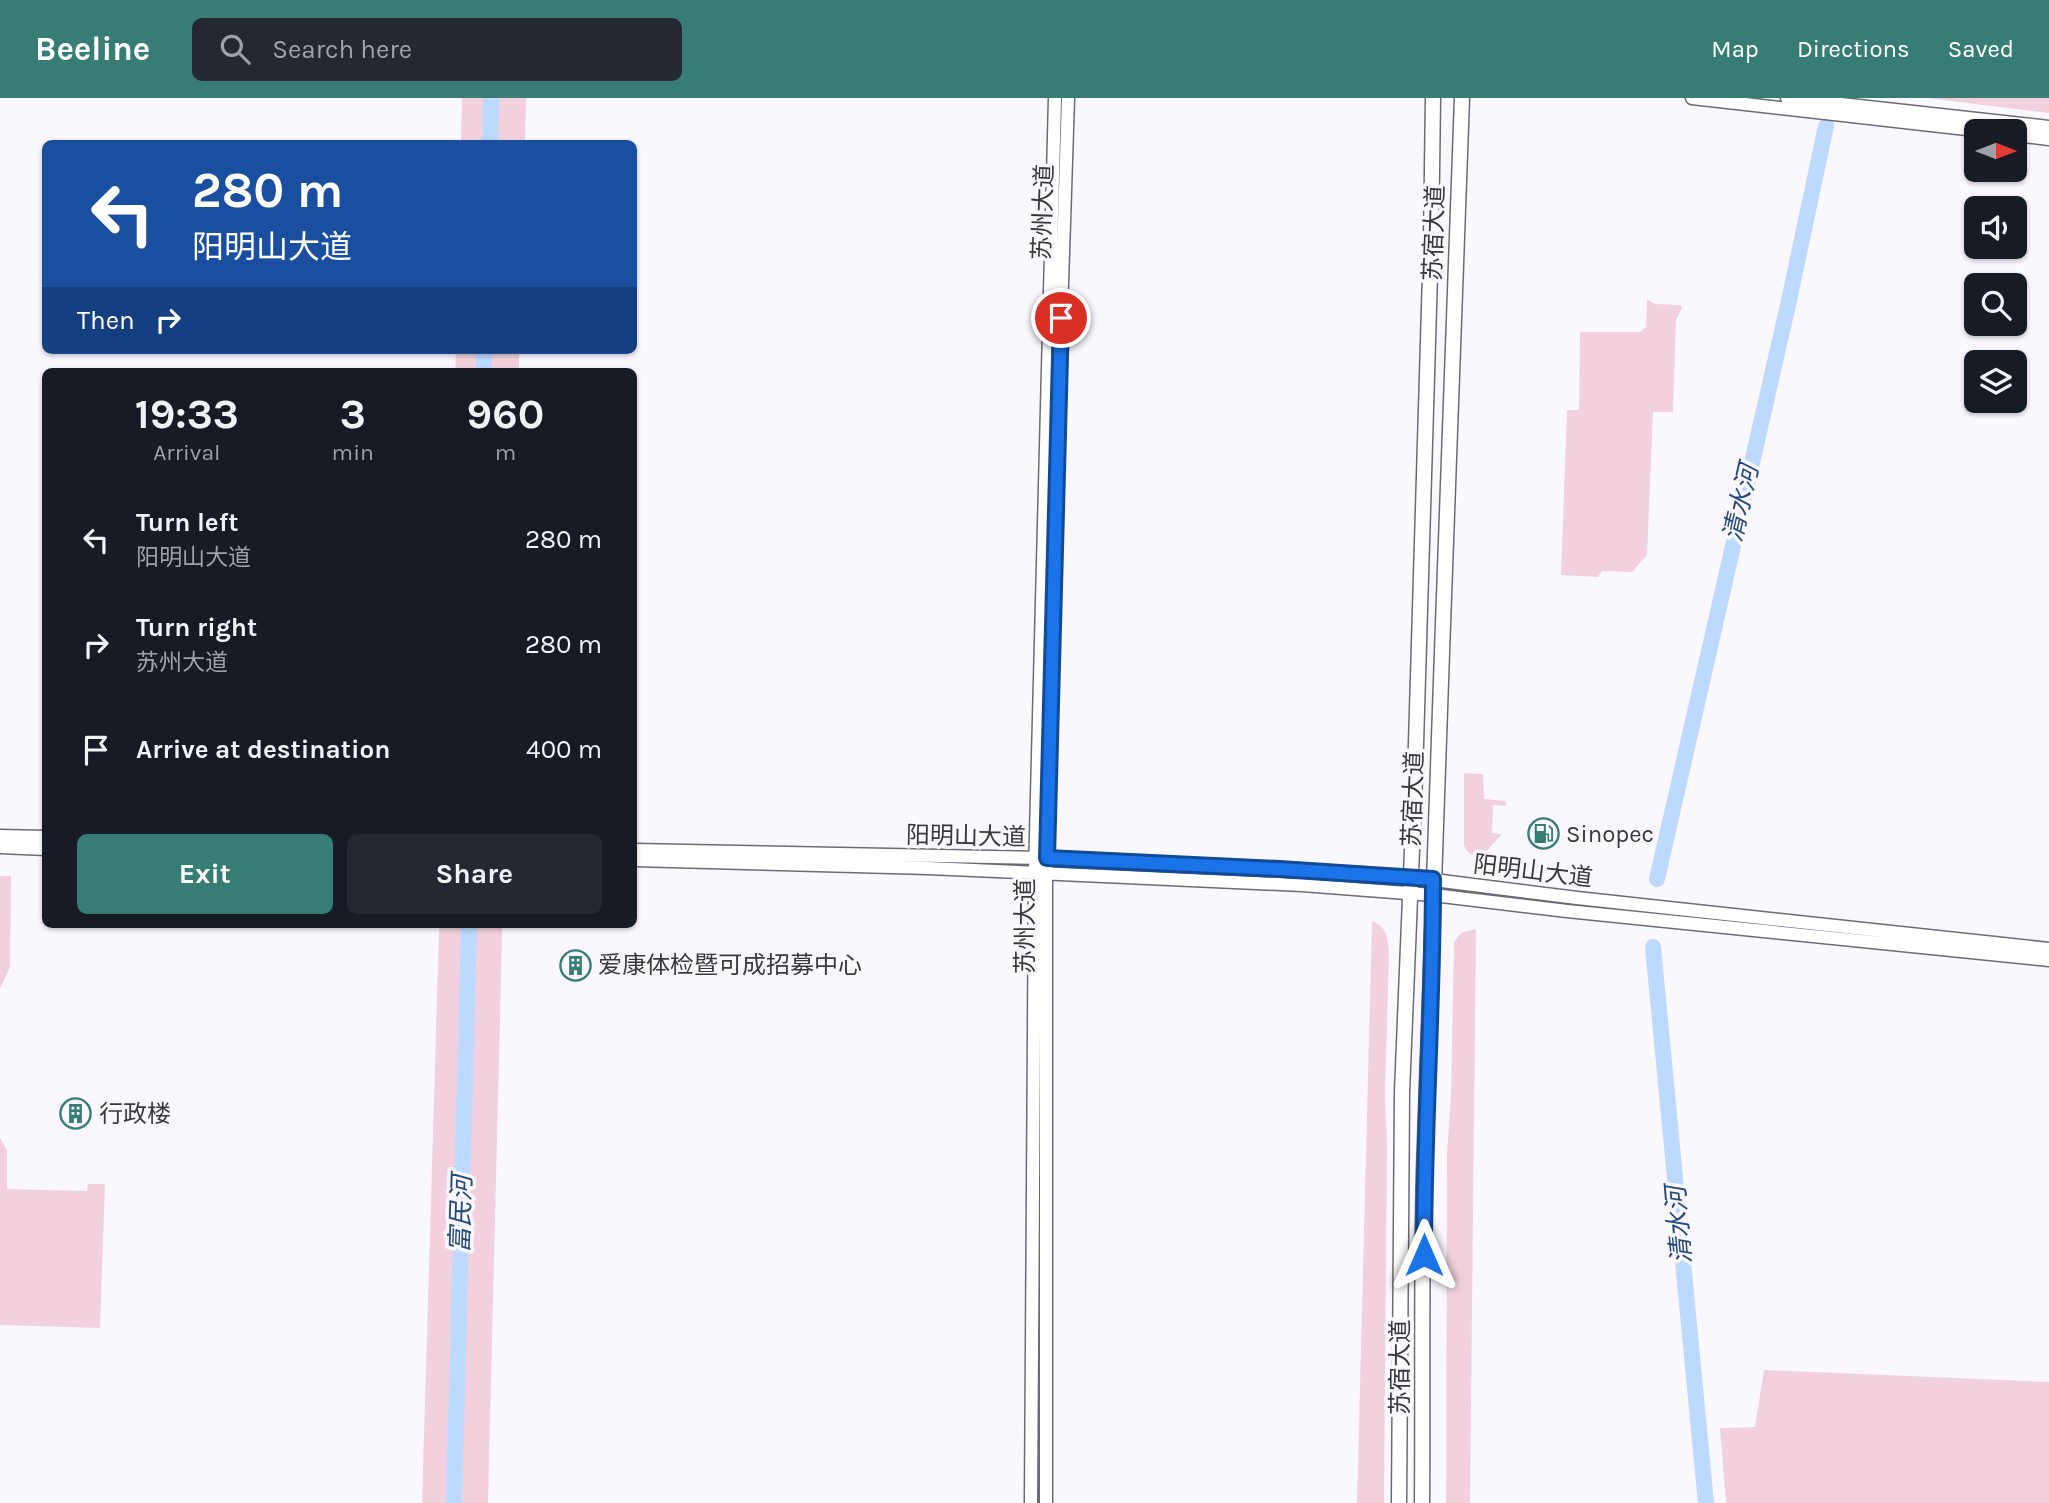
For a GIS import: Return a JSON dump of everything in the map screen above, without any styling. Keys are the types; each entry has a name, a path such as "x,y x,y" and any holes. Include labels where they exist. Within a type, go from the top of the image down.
{"main road":[{"name":"苏州大道","path":"1046,1503 1041,858 1055,98"},
{"name":"苏州大道","path":"1041,858 1068,98"},
{"name":"苏宿大道","path":"1399,1503 1402,1092 1415,777 1433,98"},
{"name":"苏宿大道","path":"1422,1503 1424,1172 1462,98"},
{"path":"1692,98 1964,129"},
{"path":"1787,98 2049,127"},
{"path":"2027,136 2049,139"},
{"path":"0,836 42,837"},
{"path":"0,848 42,849"},
{"name":"阳明山大道","path":"637,850 1041,858 1410,877 1577,898 2049,949"},
{"name":"阳明山大道","path":"637,860 1290,884 1433,895 2049,960"},
{"name":"苏州大道","path":"1031,1503 1041,874"}],"shaded area":[{"path":"462,98 526,98 525,140 461,140"},
{"path":"1927,98 2049,98 2049,113"},
{"path":"1647,300 1656,304 1681,305 1682,308 1676,320 1673,412 1653,412 1647,555 1632,572 1602,571 1598,577 1561,575 1567,410 1579,410 1580,332 1640,332 1646,327"},
{"path":"456,354 519,354 519,368 455,368"},
{"path":"1464,773 1483,774 1484,799 1506,801 1506,806 1493,805 1492,833 1502,834 1479,859 1464,846"},
{"path":"0,876 11,876 10,967 0,989"},
{"path":"1372,921 1381,926 1386,934 1389,953 1385,1094 1387,1145 1384,1503 1357,1503"},
{"path":"502,929 488,1503 422,1503 439,930"},
{"path":"1476,929 1470,1503 1446,1503 1447,1154 1454,942 1461,933"},
{"path":"0,1138 7,1150 7,1189 87,1191 88,1184 105,1184 100,1328 0,1325"},
{"path":"1764,1370 2049,1382 2049,1503 1726,1503 1720,1428 1755,1427"}],"waterway":[{"name":"富民河","path":"490,140 491,98"},
{"name":"清水河","path":"1657,879 1788,305 1826,126"},
{"name":"富民河","path":"484,354 484,368"},
{"name":"富民河","path":"454,1503 469,928"},
{"name":"清水河","path":"1653,947 1706,1503"}],"place":[{"name":"Sinopec","path":"1543,834"},
{"name":"爱康体检暨可成招募中心","path":"575,965"},
{"name":"行政楼","path":"76,1114"}],"route":[{"path":"1061,318 1047,858 1433,879 1424,1255"}]}
